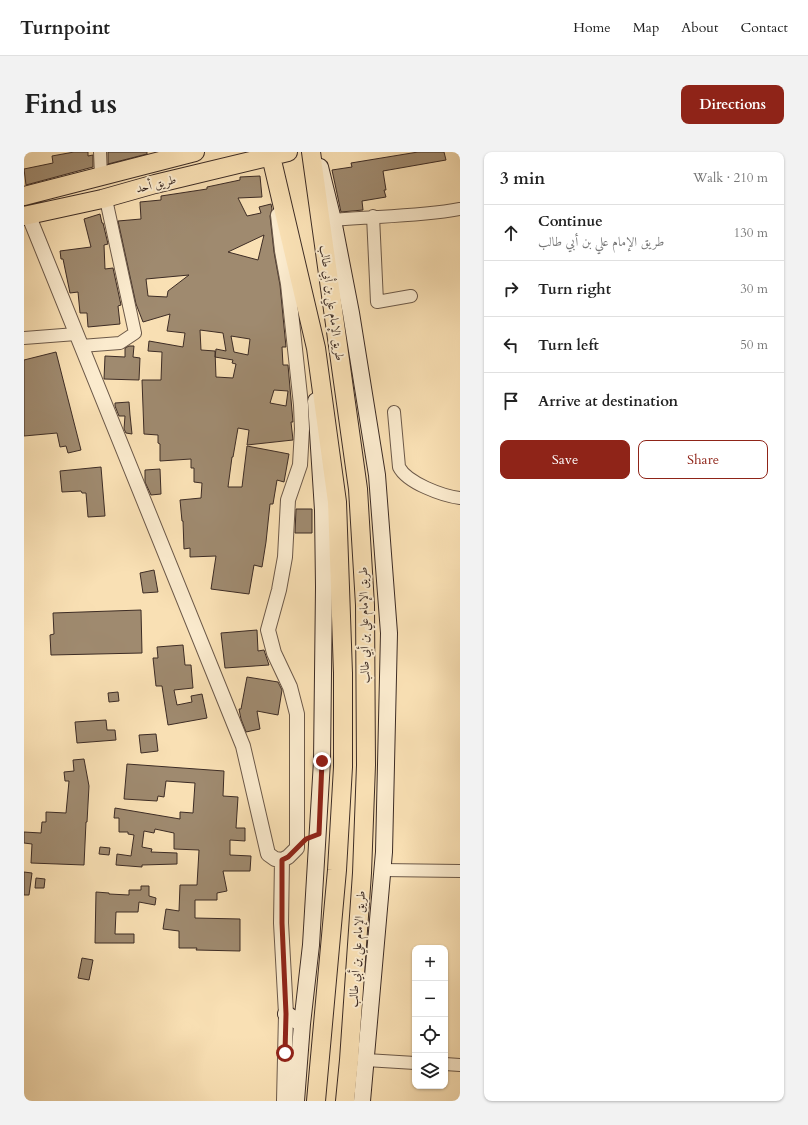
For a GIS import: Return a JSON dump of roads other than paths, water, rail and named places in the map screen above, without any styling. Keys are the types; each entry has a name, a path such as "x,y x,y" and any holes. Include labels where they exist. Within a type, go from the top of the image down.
{"main road":[{"name":"طريق أحد","path":"24,196 195,152"},
{"name":"طريق أحد","path":"26,215 102,199 270,154 288,152"},
{"name":"طريق الإمام علي بن أبي طالب","path":"312,152 358,489 365,605 366,765 362,873 345,1101"},
{"path":"312,152 319,163 333,220 352,321 376,475 389,633 384,852 362,1101"},
{"name":"طريق الإمام علي بن أبي طالب","path":"270,154 316,348 337,502 343,673 343,767 337,870 316,1101"},
{"path":"296,1101 302,1024 311,944 319,834 322,761 324,587 323,510 316,410 316,348"},
{"path":"286,1014 302,1024"}],"street":[{"path":"100,152 101,176"},
{"path":"270,154 282,251 288,284 301,405 302,429 300,464 288,500 285,557 279,590 268,630 274,653 290,687 296,714 297,848"},
{"path":"24,338 120,343 135,333 107,204 102,199"},
{"path":"333,220 373,216 437,213 460,209"},
{"path":"26,215 79,340 243,746 268,854 275,859 282,860 288,857 306,839 319,834"},
{"path":"373,216 377,302 411,296"},
{"path":"394,412 399,467 402,472 424,487 460,498"},
{"path":"282,860 282,923 286,1014 284,1101"},
{"path":"382,870 460,871"},
{"path":"366,1060 412,1063"},
{"path":"448,1064 460,1065"}]}
